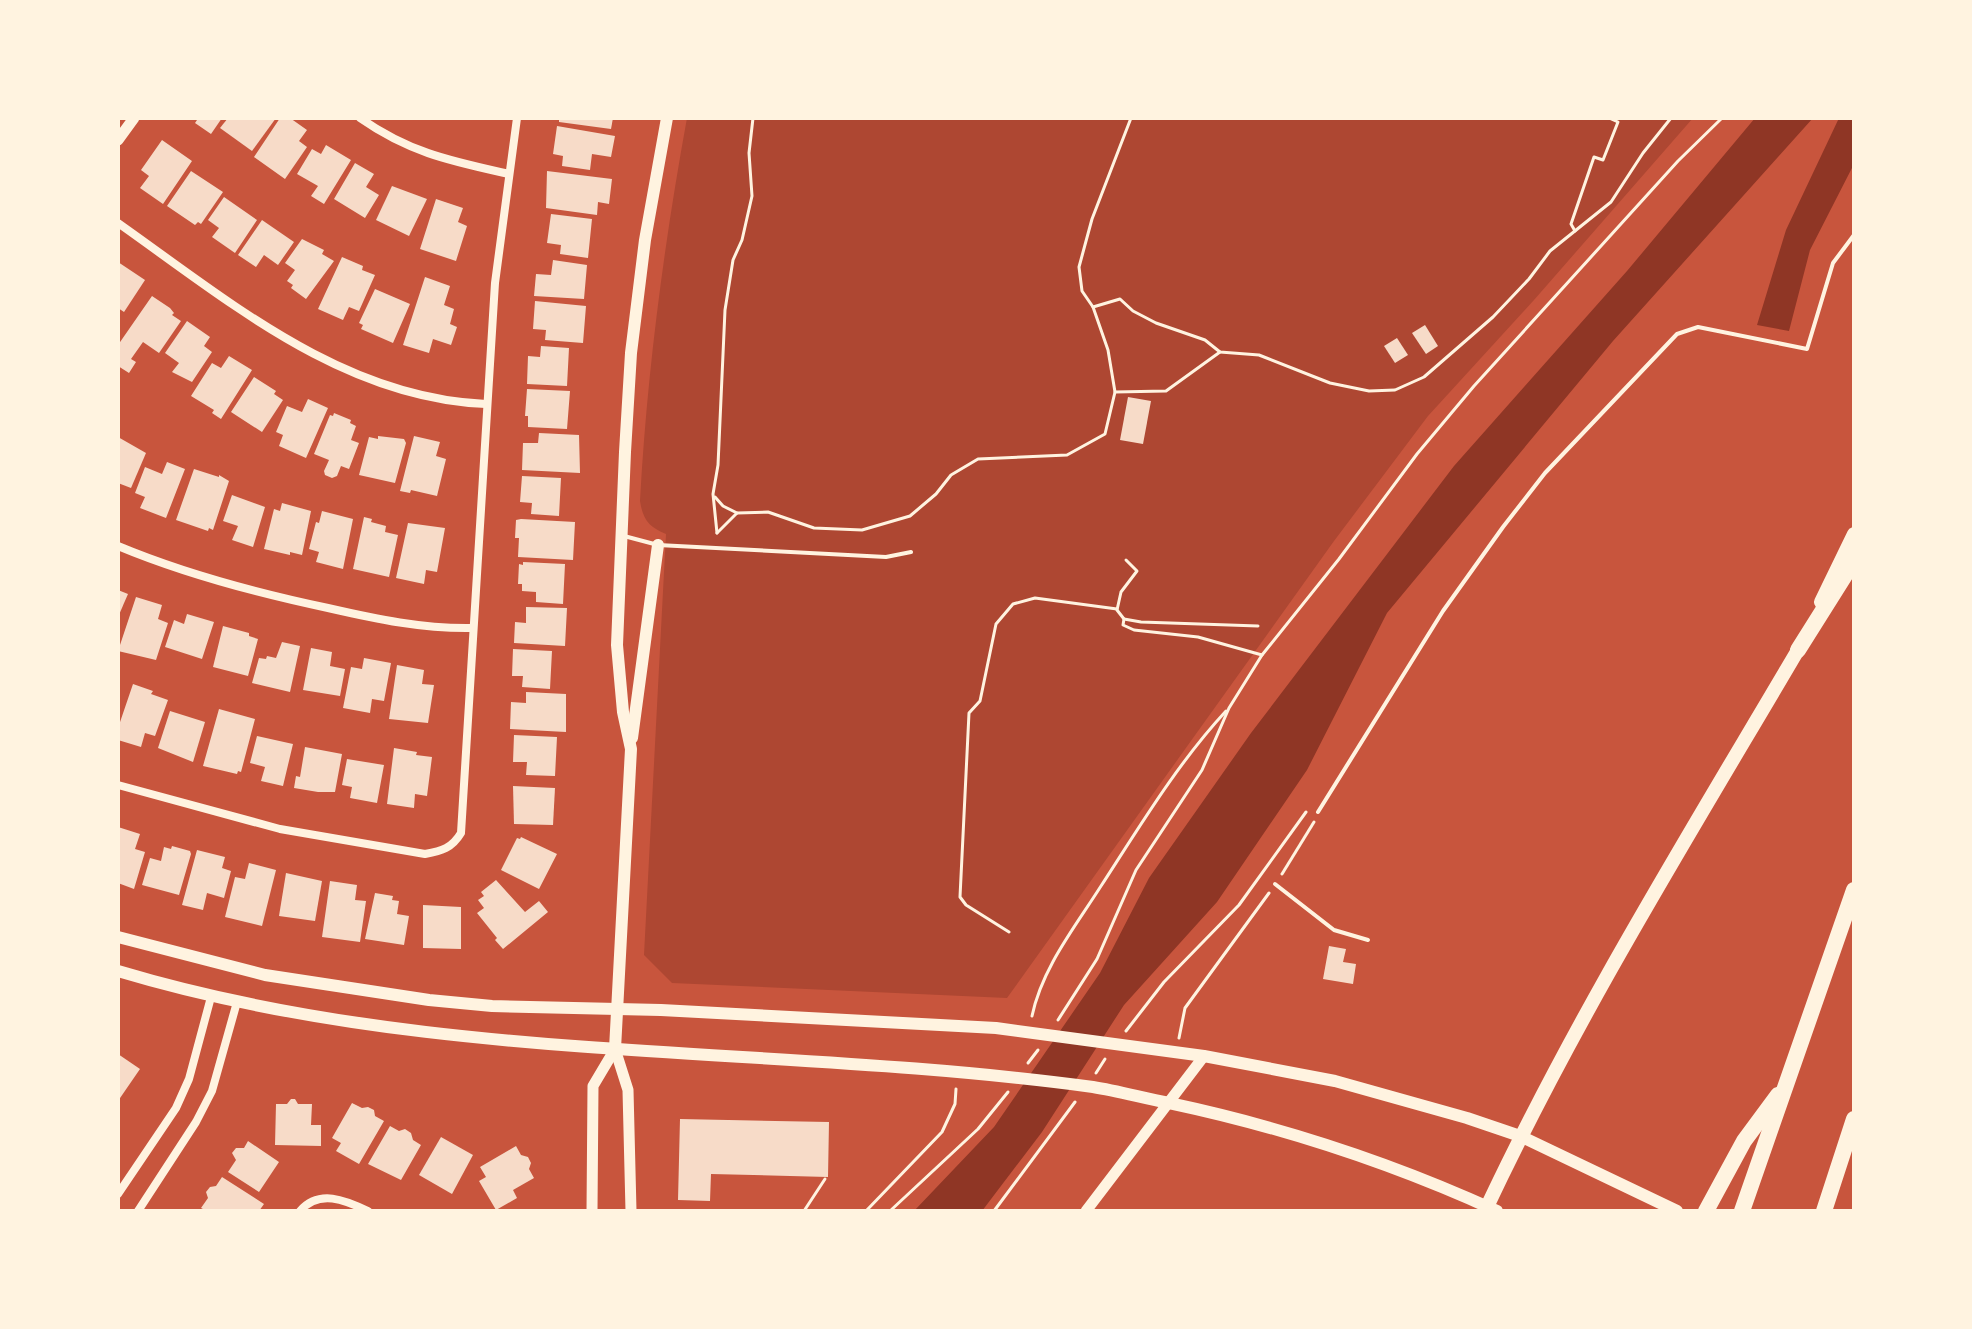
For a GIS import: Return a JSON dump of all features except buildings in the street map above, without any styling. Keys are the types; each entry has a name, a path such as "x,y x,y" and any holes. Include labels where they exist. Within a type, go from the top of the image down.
{"highway":[{"path":"1798,650 1854,561"},
{"path":"1742,1211 1854,890"},
{"path":"1706,1211 1744,1141 1790,1077"},
{"path":"1824,1211 1854,1119"},
{"path":"1833,1211 1854,1129"}],"main road":[{"path":"631,749 623,712 617,645 631,353 645,240 667,118"},
{"path":"118,971 211,997 388,1029 1092,1085 1219,1114 1372,1158 1490,1209 1520,1136 1597,989 1798,650 1854,534"},
{"path":"615,1049 631,749 658,545"},
{"path":"118,937 265,975 385,995 492,1006 919,1023 1126,1039 1335,1081 1409,1100 1520,1136 1677,1211"}],"street":[{"path":"118,140 134,118"},
{"path":"360,118 407,147 509,174"},
{"path":"118,785 280,829 425,854 440,852 453,845 461,833 495,283 517,118"},
{"path":"118,223 270,330 332,364 411,393 462,403 486,404"},
{"path":"118,546 184,570 284,599 425,627 473,628"},
{"path":"118,1194 176,1108 189,1079 211,997"},
{"path":"138,1211 196,1122 212,1091 237,1002"},
{"path":"592,1211 593,1086 615,1049"},
{"path":"615,1049 628,1090 631,1211"},
{"path":"1086,1211 1204,1056"},
{"path":"300,1211 312,1200 328,1198 368,1211"}],"lane":[{"path":"1318,812 1443,611 1545,473 1596,417 1677,334 1688,330 1698,327 1807,349 1833,263 1854,235"},
{"path":"622,535 658,545 886,557 911,552"},
{"path":"1275,884 1334,930 1368,940"}],"path":[{"path":"737,513 717,533 713,494 718,465 725,310 733,260 742,240 752,196 749,153 753,118"},
{"path":"713,494 723,506 737,513 768,512 798,524 831,530 862,530 910,516 936,494 951,475 978,459 1067,455 1105,434 1115,392 1108,350 1093,307 1082,291 1079,267 1092,219 1131,118"},
{"path":"1575,231 1571,224 1594,157 1603,160 1618,122 1609,118"},
{"path":"1093,307 1120,299 1133,311 1156,323 1205,340 1220,352 1259,355 1369,391 1395,390 1424,377 1493,317 1529,279 1550,251 1611,202 1643,153 1671,118"},
{"path":"1052,1028 1097,959 1136,870 1202,770 1229,708 1262,655 1417,454 1474,386 1678,161 1722,118"},
{"path":"1115,392 1166,391 1220,352"},
{"path":"1117,609 1121,592 1137,571 1126,560"},
{"path":"1009,932 966,905 960,897 969,713 980,701 996,624 1013,604 1035,598 1117,609 1124,619 1123,625 1134,630 1198,637 1262,655"},
{"path":"1124,619 1258,626"},
{"path":"1034,1006 1043,977 1160,795 1202,738 1229,708"},
{"path":"1126,1039 1164,982 1239,905 1303,814 1309,810 1318,812 1275,884 1185,1008 1176,1051"},
{"path":"1022,1072 1038,1050"},
{"path":"1092,1085 1106,1058"},
{"path":"890,1211 978,1129 1009,1080"},
{"path":"866,1211 942,1132 950,1118 956,1095"},
{"path":"994,1211 1079,1095"},
{"path":"804,1211 825,1179"}],"shaded area":[{"path":"687,118 1693,118 1428,416 1334,541 1007,998 672,983 644,955 666,534 648,522 640,501 658,309"},
{"path":"1755,118 1813,118 1613,341 1387,613 1307,770 1217,902 1124,1005 1042,1132 982,1211 914,1211 994,1127 1100,973 1149,878 1251,733 1454,466 1627,271"},
{"path":"1839,118 1854,118 1854,164 1810,250 1789,331 1757,325 1786,230"}]}
